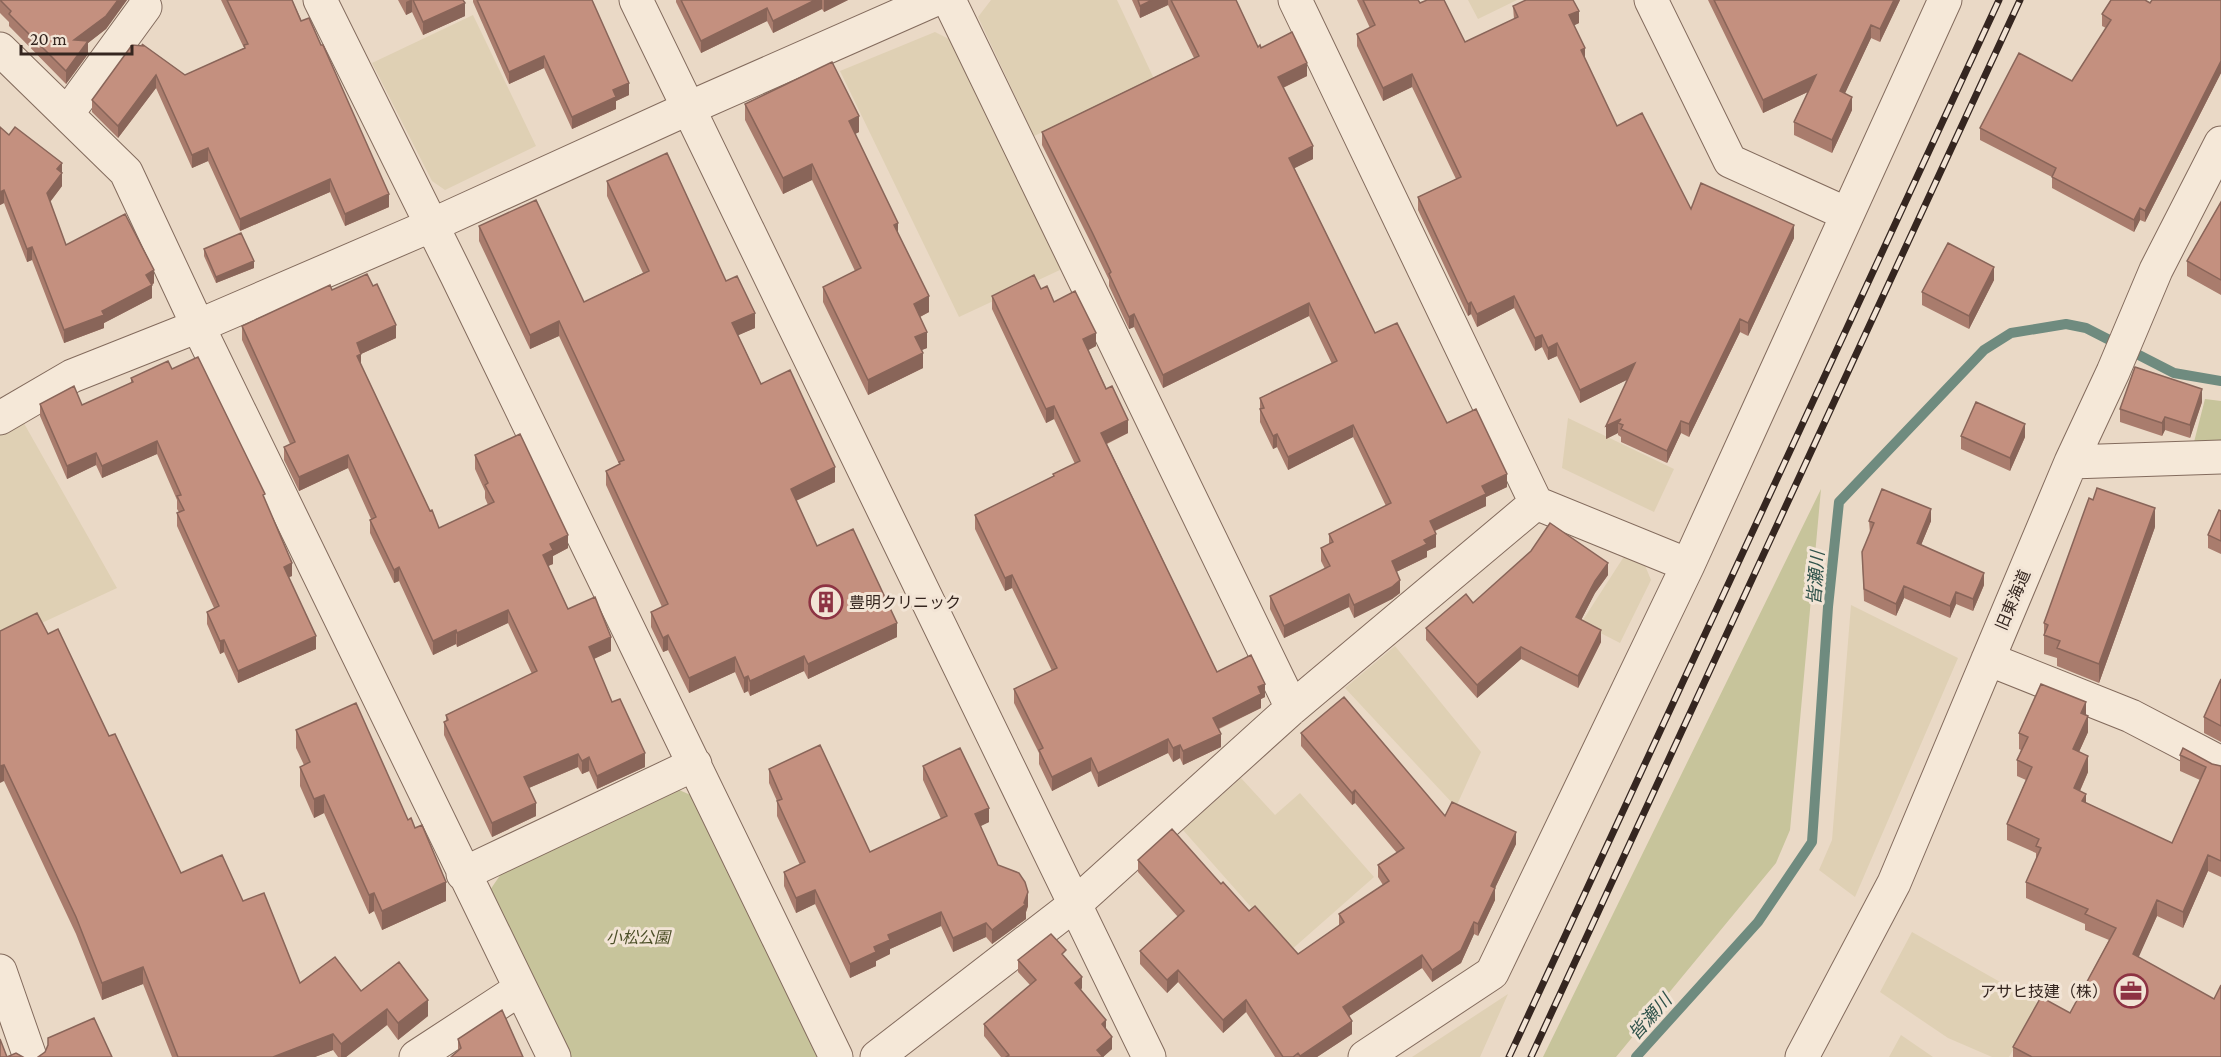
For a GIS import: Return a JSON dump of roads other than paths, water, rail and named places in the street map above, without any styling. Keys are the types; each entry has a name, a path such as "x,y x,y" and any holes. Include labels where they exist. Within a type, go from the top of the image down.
{"street":[{"path":"320,0 432,225 836,1057"},
{"path":"636,0 1149,1057"},
{"path":"0,418 72,376 198,326 432,225 688,108 934,0"},
{"path":"949,0 1292,708"},
{"path":"1295,0 1536,503 1688,565"},
{"path":"1651,0 1730,161 1846,214"},
{"path":"1365,1057 1492,972 1688,565 1945,0"},
{"path":"67,114 145,7"},
{"path":"0,49 126,172 463,874 554,1057"},
{"name":"旧東海道","path":"1802,1057 1894,883 2071,462 2161,261 2221,142"},
{"path":"2071,462 2221,457"},
{"path":"877,1057 1074,905 1292,708 1536,503"},
{"path":"1988,659 2131,716 2221,763"},
{"path":"463,874 695,764"},
{"path":"0,972 22,1054"},
{"path":"416,1057 520,989"}],"waterway":[{"name":"皆瀬川","path":"1636,1057 1758,922 1812,842 1828,607 1839,502 1984,350 2011,333 2066,324 2086,328 2174,373 2221,381"}],"railway":[{"path":"1509,1057 1999,0"},
{"path":"1531,1057 2020,0"}],"place":[{"name":"豊明クリニック","path":"826,602"},
{"name":"アサヒ技建（株）","path":"2131,991"}],"park label":[{"name":"小松公園","path":"638,937"}]}
